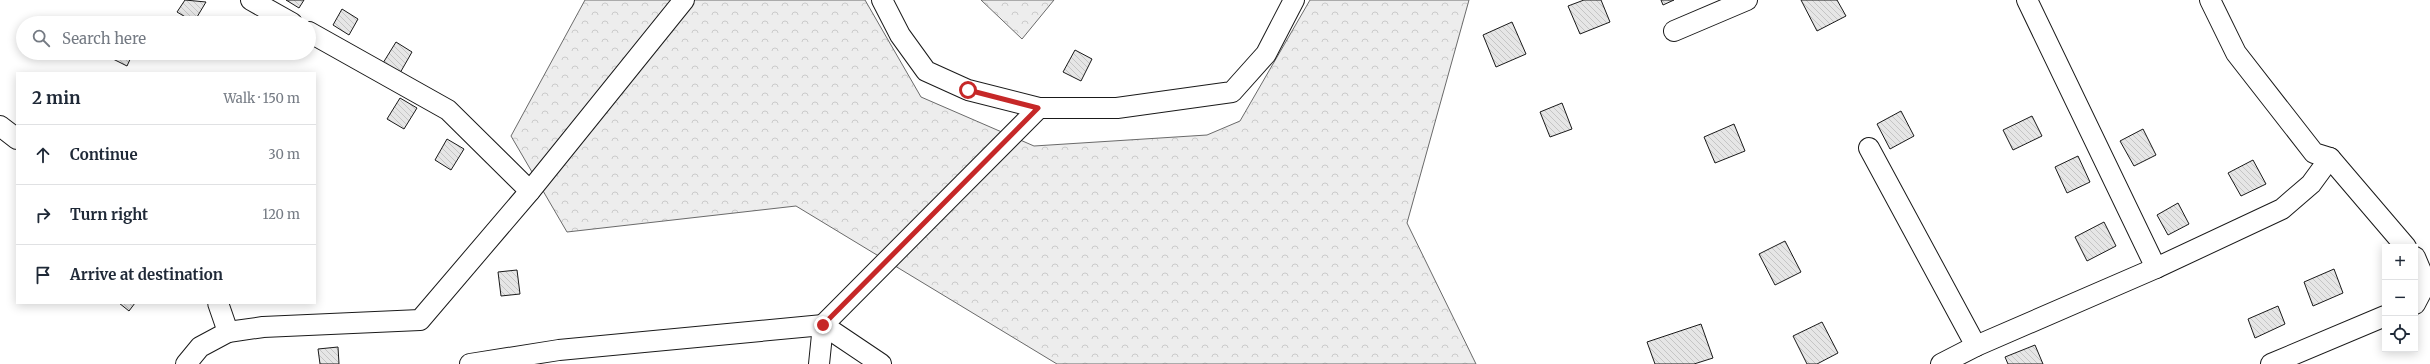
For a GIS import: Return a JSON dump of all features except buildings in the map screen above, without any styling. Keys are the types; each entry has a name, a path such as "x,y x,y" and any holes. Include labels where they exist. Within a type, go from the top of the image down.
{"street":[{"path":"251,0 280,16"},
{"path":"186,364 200,347 228,332 263,327 420,320 530,191 684,0"},
{"path":"882,0 900,35 926,71 968,90 1038,108 1117,108 1232,92 1266,54 1294,0"},
{"path":"1674,31 1747,0"},
{"path":"2026,0 2156,268"},
{"path":"2210,0 2236,53 2314,153 2330,158 2403,244"},
{"path":"316,36 448,110 530,191"},
{"path":"819,364 823,325 1038,108"},
{"path":"0,126 16,138"},
{"path":"1869,148 1976,346"},
{"path":"1941,364 1976,346 2156,268 2282,209 2311,184 2330,158"},
{"path":"2418,264 2426,283 2418,298"},
{"path":"218,304 228,332"},
{"path":"2271,364 2382,317"},
{"path":"470,364 559,350 823,325 881,364"}],"green space":[{"path":"585,0 865,0 921,97 1034,146 1207,135 1240,121 1310,0 1469,0 1407,223 1476,364 1057,364 796,206 567,232 511,136"},
{"path":"981,0 1054,0 1022,39"}],"route":[{"path":"823,325 1038,108 968,90"}]}
